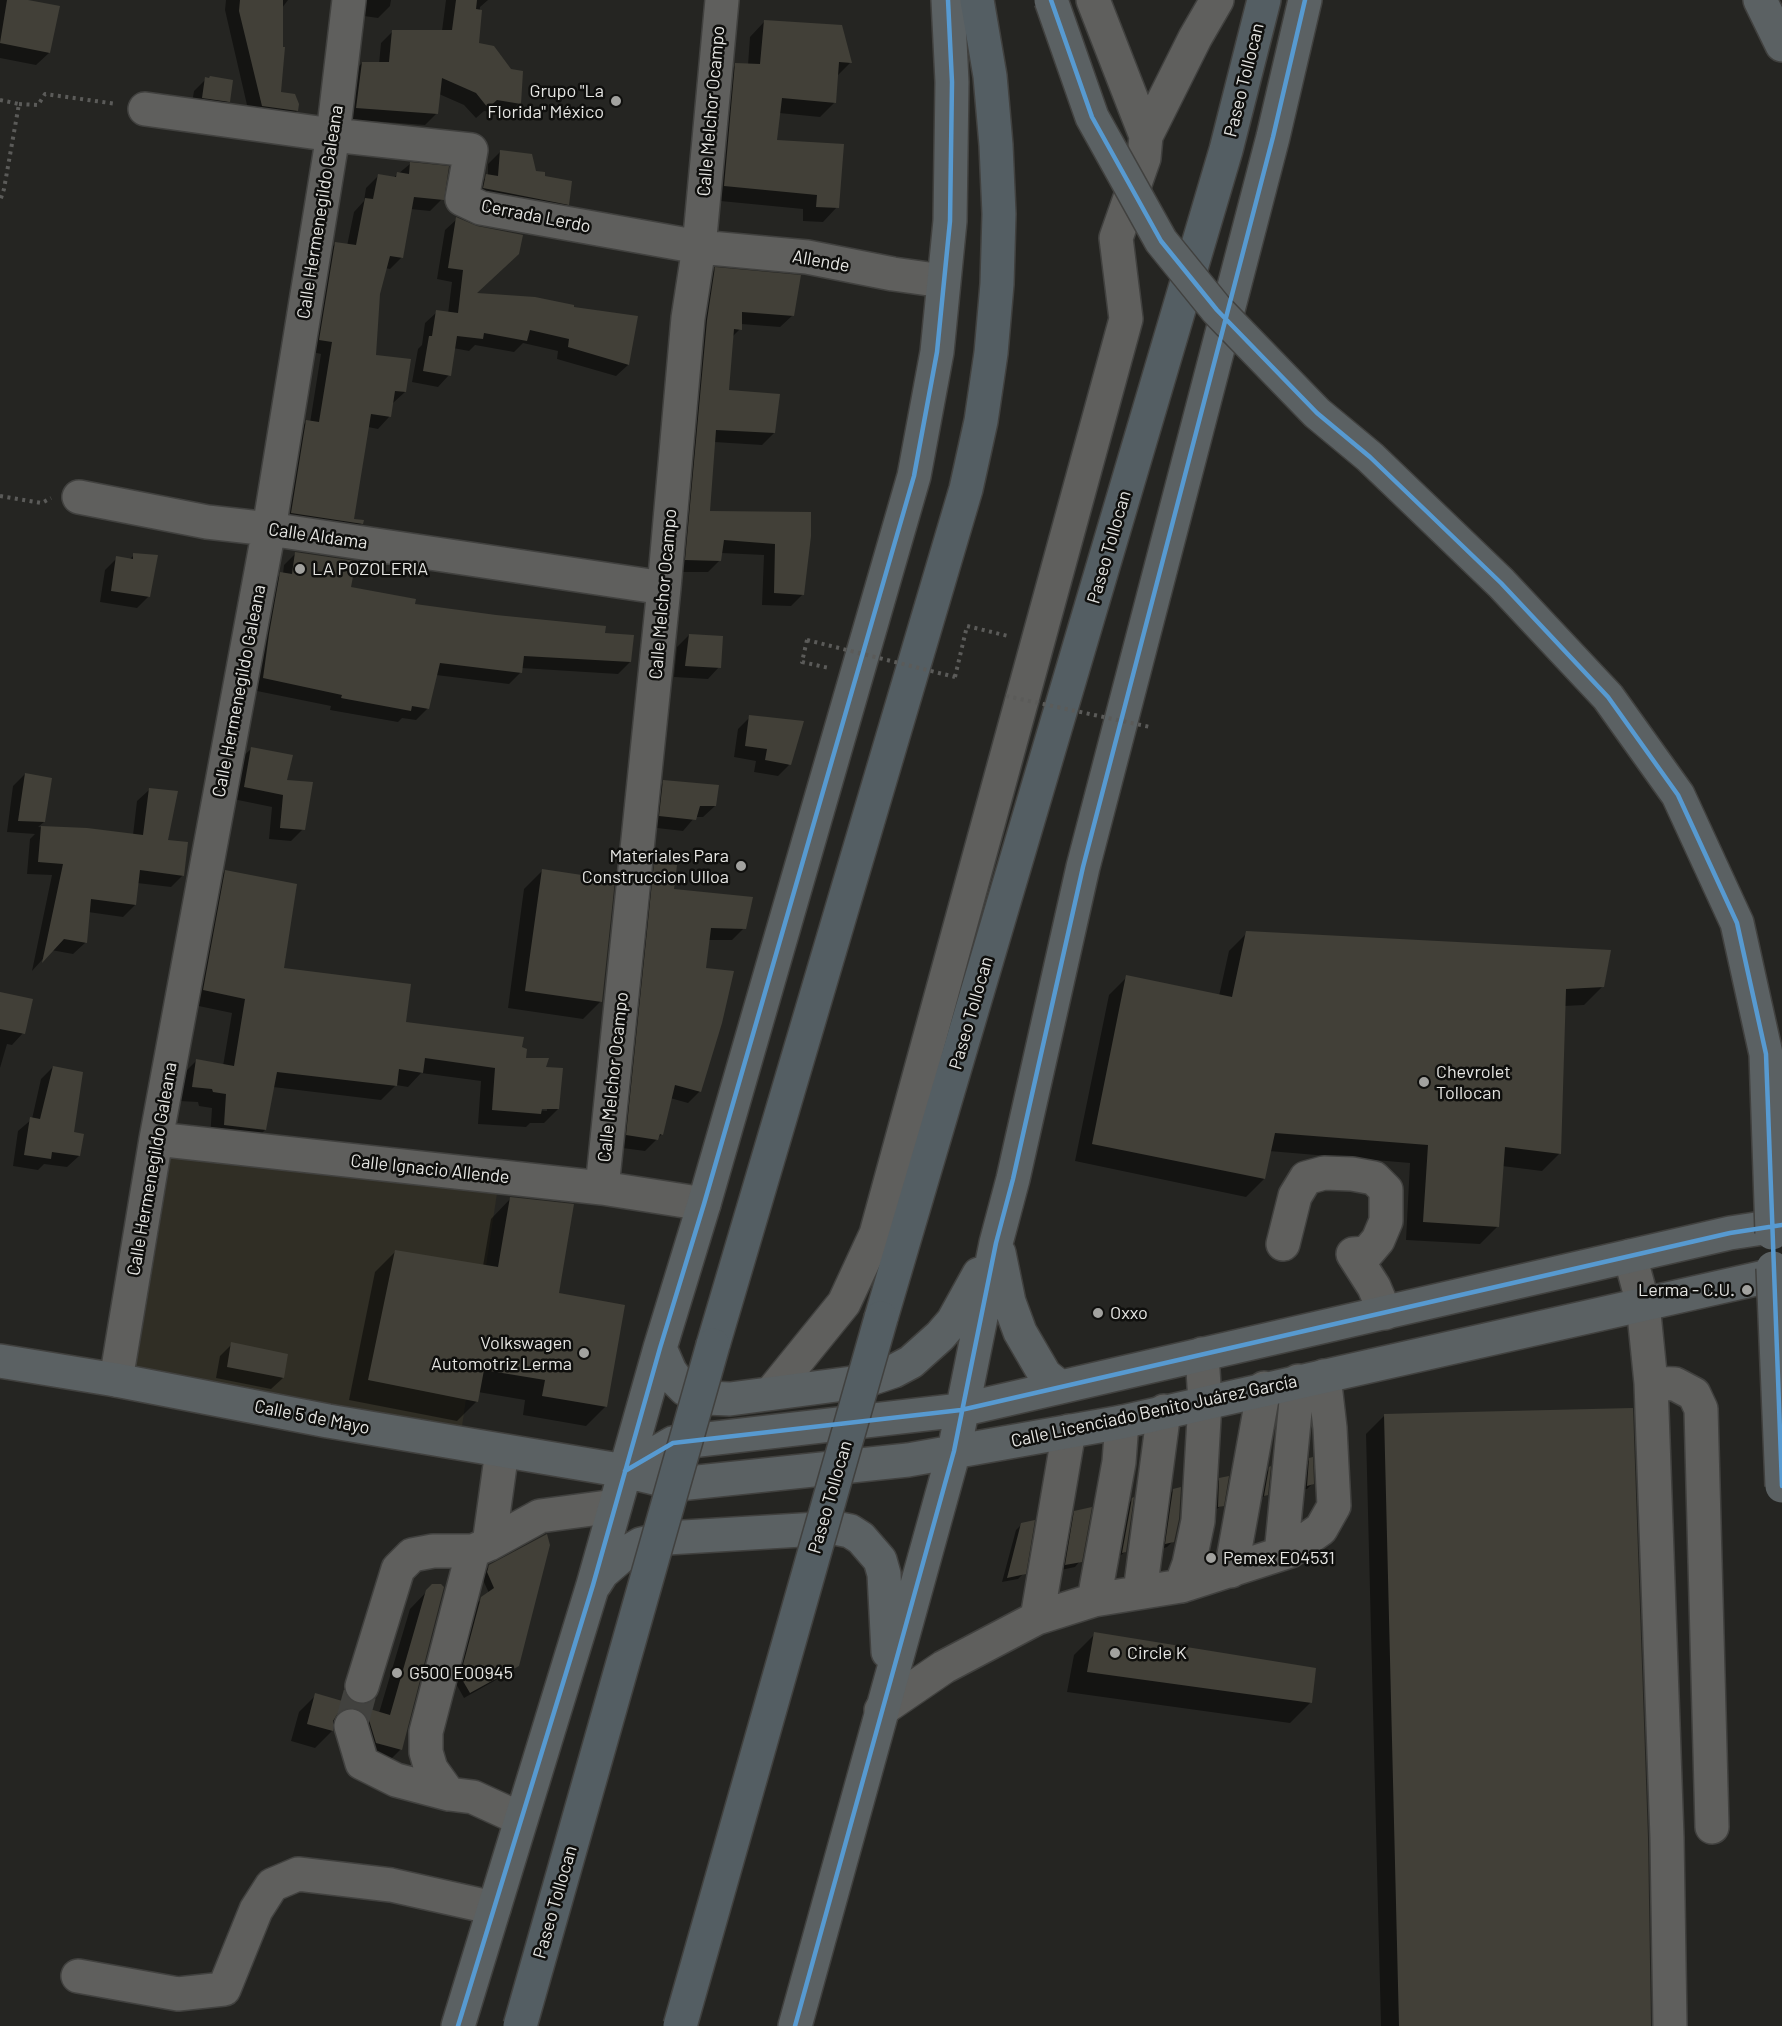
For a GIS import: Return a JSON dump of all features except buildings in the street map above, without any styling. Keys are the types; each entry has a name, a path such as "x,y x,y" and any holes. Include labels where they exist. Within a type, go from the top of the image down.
{"highway":[{"name":"Paseo Tollocan","path":"520,2026 713,1345 963,500 981,421 991,353 997,284 999,214 990,76 977,0"},
{"name":"Paseo Tollocan","path":"680,2026 881,1318 1222,161 1264,0"}],"main road":[{"path":"458,2026 593,1585 914,476 937,352 950,221 952,82 948,0"},
{"path":"1051,0 1092,117 1161,241 1217,310 1317,413 1370,457 1493,575 1608,697 1677,795 1737,923 1766,1054 1782,1486"},
{"path":"795,2026 954,1452 996,1243 1013,1179 1083,867 1273,137 1305,0"},
{"path":"1760,0 1782,45"},
{"path":"625,1471 673,1443 961,1410 1730,1233 1782,1225"},
{"path":"996,1243 1009,1302 1020,1332 1045,1375 1060,1387"},
{"path":"660,1348 670,1371 685,1389 696,1395 717,1399 863,1381 894,1371 926,1351 953,1321 996,1243"},
{"name":"Calle Licenciado Benito Juárez García","path":"625,1471 679,1484 897,1461 954,1452 1122,1422 1264,1388 1782,1273"},
{"name":"Calle 5 de Mayo","path":"0,1361 116,1380 328,1421 625,1471"},
{"path":"593,1585 602,1573 624,1554 641,1544 668,1538 835,1528 850,1531 871,1547 880,1560 884,1574 885,1696"}],"street":[{"name":"Calle Hermenegildo Galeana","path":"116,1380 156,1139 269,529 333,135 348,0"},
{"name":"Calle Melchor Ocampo","path":"602,1188 664,588 688,318 699,247 722,0"},
{"path":"1093,0 1146,136"},
{"path":"771,1393 844,1303 876,1234 1126,319 1116,238 1144,158 1146,136 1195,38 1217,0"},
{"name":"Cerrada Lerdo","path":"145,109 333,135 471,150 462,199 481,208 699,247"},
{"name":"Allende","path":"699,247 807,257 943,281"},
{"name":"Calle Aldama","path":"80,497 207,522 269,529 664,588"},
{"name":"Calle Ignacio Allende","path":"156,1139 602,1188 704,1204"},
{"path":"1283,1245 1295,1196 1306,1178 1324,1173 1374,1178 1386,1190 1386,1221 1378,1240 1367,1253 1353,1254 1374,1287 1385,1313"},
{"path":"1630,1256 1642,1304 1651,1383 1667,1838 1670,2026"},
{"path":"1181,1586 1189,1564 1198,1521 1205,1402 1202,1354"},
{"path":"1281,1554 1311,1378"},
{"path":"885,1696 1037,1618 1094,1600 1181,1586 1231,1571 1290,1551 1321,1529 1334,1506 1330,1428 1311,1378"},
{"path":"1651,1383 1675,1384 1694,1394 1701,1409 1713,1827"},
{"path":"1231,1571 1264,1388"},
{"path":"1140,1592 1164,1412"},
{"path":"1094,1600 1119,1462 1122,1422"},
{"path":"1037,1618 1069,1431"},
{"path":"450,1794 431,1769 426,1752 426,1732 481,1548 502,1451"},
{"path":"362,1686 398,1569 412,1555 433,1551 481,1548 540,1516 615,1506"},
{"path":"351,1726 363,1763 396,1780 450,1794 473,1797 521,1819"},
{"path":"78,1976 178,1994 224,1989 256,1910 272,1885 298,1874 391,1886 494,1908"}],"path":[{"path":"0,100 38,105 45,94 145,109"},
{"path":"0,201 19,104"},
{"path":"0,496 42,503 53,497 64,501 80,497"},
{"path":"856,675 802,662 807,640 955,677 967,626 1011,637"},
{"path":"1006,696 1150,728"}],"shaded area":[{"path":"172,1150 497,1193 462,1426 135,1372"}],"tunnel":[{"path":"351,1726 362,1686"}],"transit line":[{"path":"458,2026 593,1585 914,476 937,352 950,221 952,82 948,0"},
{"path":"1051,0 1092,117 1161,241 1217,310 1317,413 1370,457 1501,583 1608,697 1678,795 1737,923 1766,1054 1782,1486"},
{"path":"795,2026 954,1451 996,1243 1013,1179 1083,867 1273,137 1305,0"},
{"path":"625,1471 673,1443 961,1410 1730,1233 1782,1225"}],"place":[{"name":"Grupo \"La Florida\" México","path":"616,101"},
{"name":"LA POZOLERIA","path":"300,569"},
{"name":"Materiales Para Construccion Ulloa","path":"741,866"},
{"name":"Chevrolet Tollocan","path":"1424,1082"},
{"name":"Lerma - C.U.","path":"1747,1290"},
{"name":"Oxxo","path":"1098,1313"},
{"name":"Volkswagen Automotriz Lerma","path":"584,1353"},
{"name":"Pemex E04531","path":"1211,1558"},
{"name":"Circle K","path":"1115,1653"},
{"name":"G500 E00945","path":"397,1673"}]}
